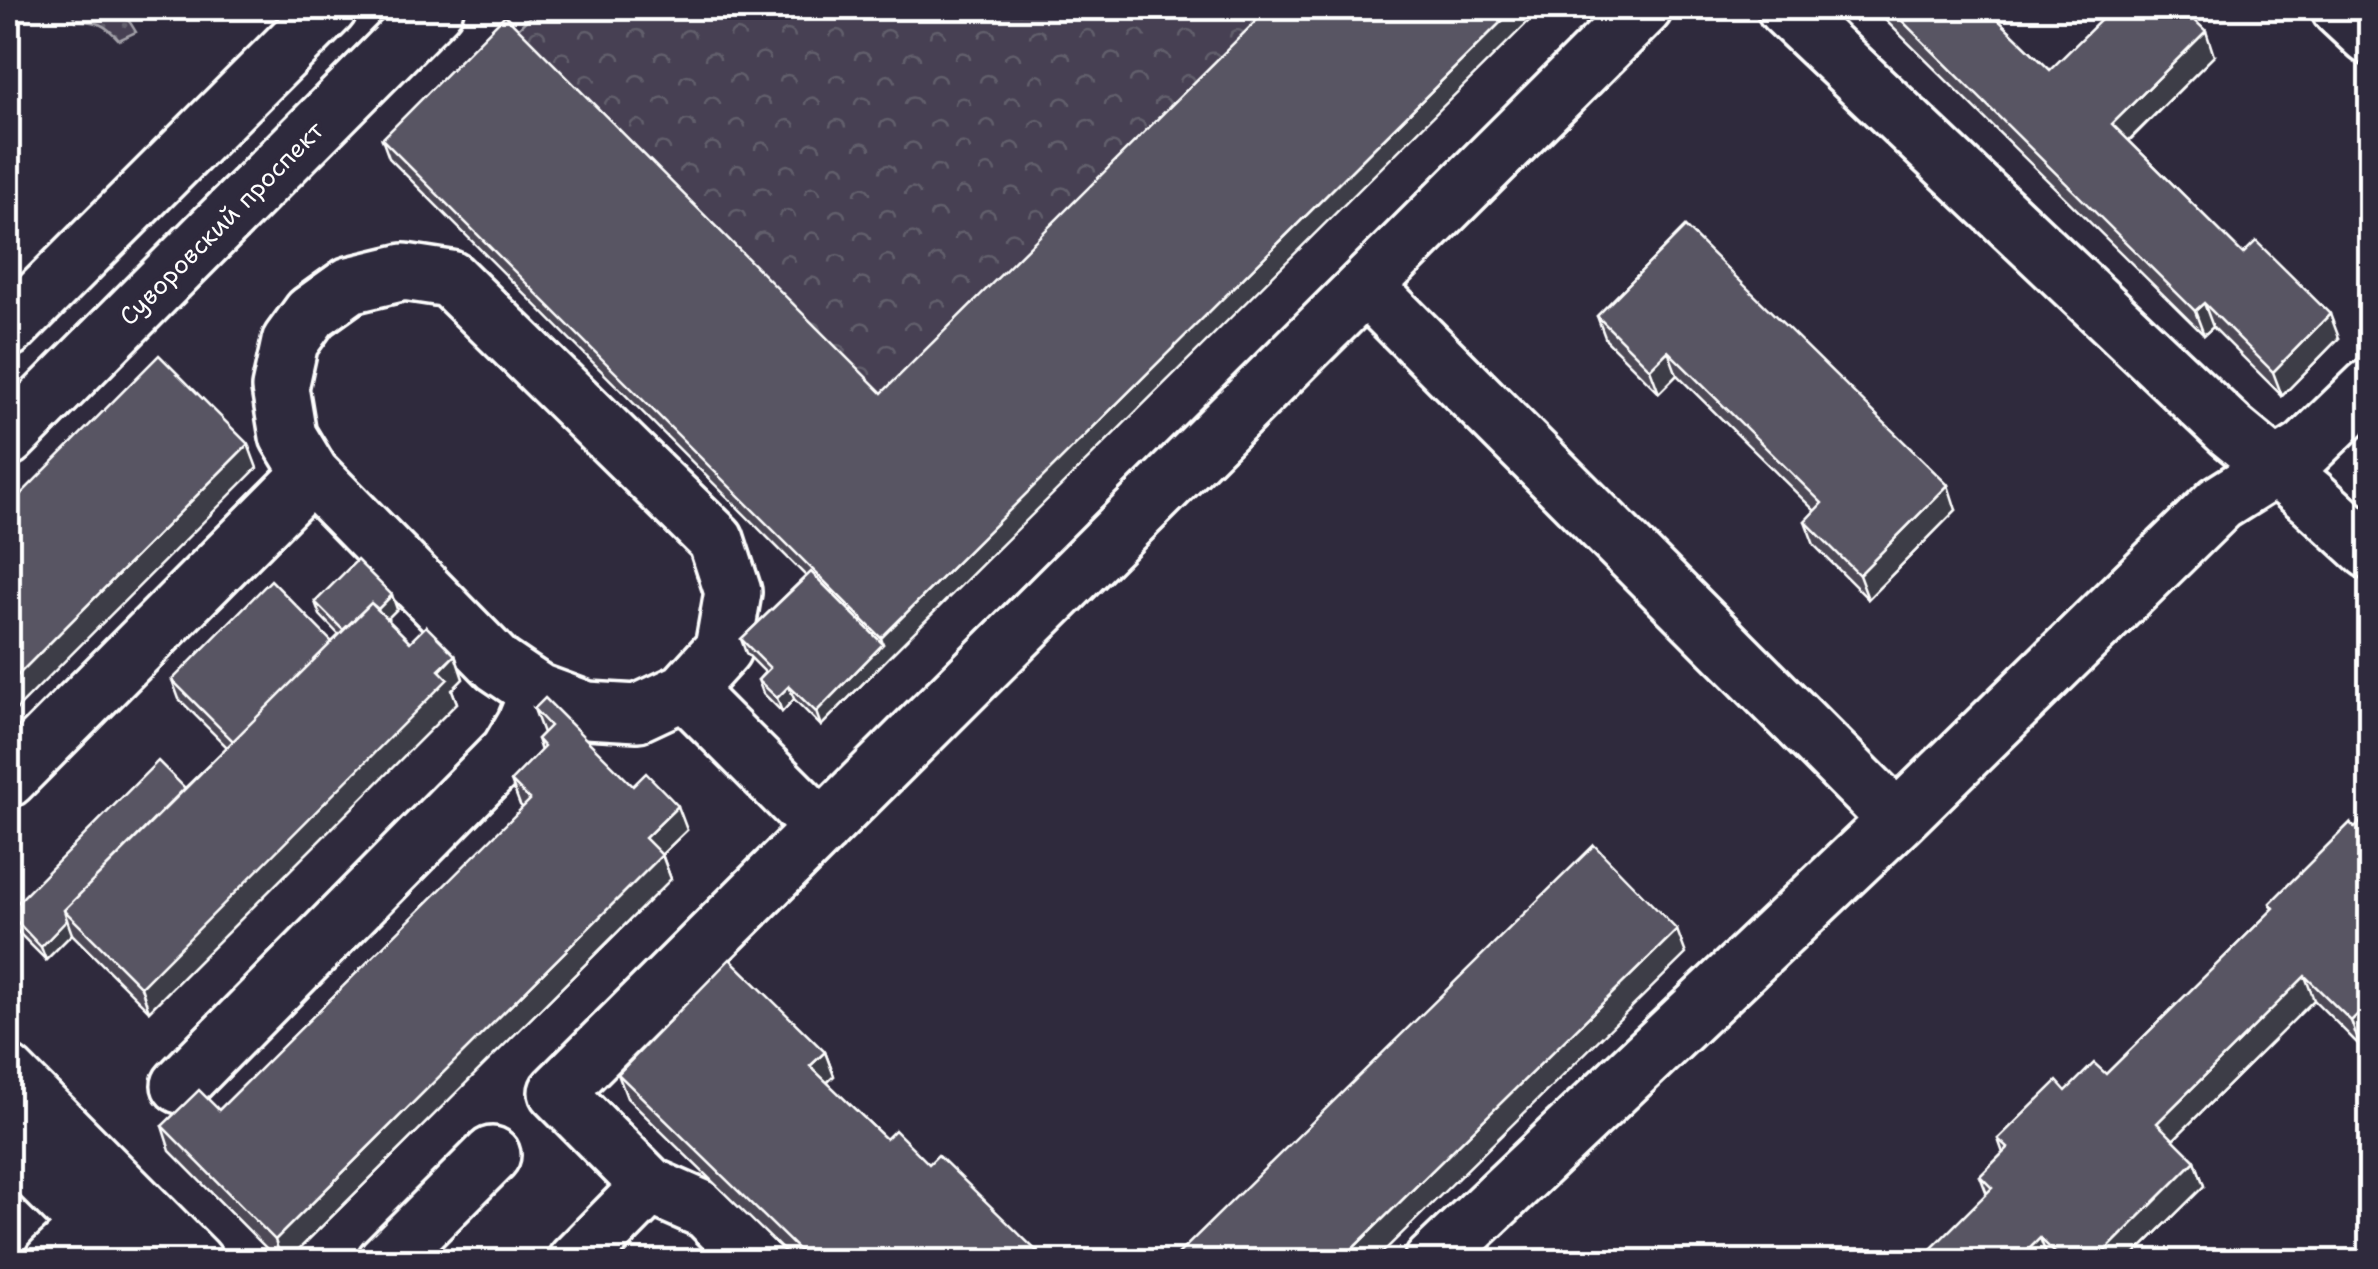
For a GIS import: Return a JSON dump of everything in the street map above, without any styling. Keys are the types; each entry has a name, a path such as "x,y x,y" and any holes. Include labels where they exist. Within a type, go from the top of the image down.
{"main road":[{"path":"10,321 329,8"},
{"name":"Суворовский проспект","path":"8,438 434,8"},
{"path":"756,1262 706,1211 650,1186 557,1092 1644,8"},
{"path":"1785,8 2230,432 2370,551"},
{"path":"2339,8 2370,37"},
{"path":"404,272 450,279 716,540 733,592 723,648 685,691 638,713 587,710 538,692 498,665 311,474 288,436 280,388 290,342 311,314 350,285 404,272"},
{"path":"1366,286 1897,820"},
{"path":"1432,1262 1897,820 2220,503 2306,449 2370,386"},
{"path":"8,779 311,474"},
{"path":"685,691 822,828"},
{"path":"180,1086 510,751 538,692"},
{"path":"8,1074 115,1227"},
{"path":"8,1144 115,1227 195,1262"},
{"path":"385,1262 492,1154"},
{"path":"575,1262 650,1186"},
{"path":"52,1262 115,1227"}],"green space":[{"path":"72,8 117,10 136,32 119,40 100,24 76,21"},
{"path":"539,8 1296,8 889,413 512,34"}],"building":[{"path":"1269,8 1515,8 881,638 382,139 505,15 882,393"},
{"path":"1889,8 1986,8 2050,70 2113,8 2182,8 2206,31 2112,124 2243,254 2256,241 2330,314 2273,372 2204,303 2195,311"},
{"path":"1685,227 1948,485 1859,575 1805,521 1822,503 1668,351 1650,369 1597,316"},
{"path":"159,355 248,444 8,685 8,507"},
{"path":"357,560 392,595 378,609 371,603 343,630 315,602"},
{"path":"811,572 883,644 816,712 789,686 777,698 758,680 770,668 741,639"},
{"path":"271,580 332,642 233,741 172,680"},
{"path":"371,603 410,642 426,626 455,655 439,670 448,679 141,987 64,910"},
{"path":"545,698 633,786 646,773 678,806 645,838 662,855 275,1240 162,1126 199,1090 219,1110 530,800 511,781 544,747 537,739 550,726 534,709"},
{"path":"158,761 185,788 64,910 67,920 41,947 8,912"},
{"path":"2370,812 2370,1002 2351,1021 2305,976 2157,1123 2195,1161 2094,1262 2064,1262 2040,1238 2016,1262 1918,1262 1992,1188 1980,1176 2008,1148 1998,1139 2057,1081 2066,1091 2094,1063 2106,1074 2274,908 2270,903 2350,823 2355,828"},
{"path":"1594,845 1677,930 1339,1262 1170,1262"},
{"path":"730,959 825,1052 810,1066 886,1139 895,1130 929,1164 938,1155 1048,1262 811,1262 618,1074"}]}
